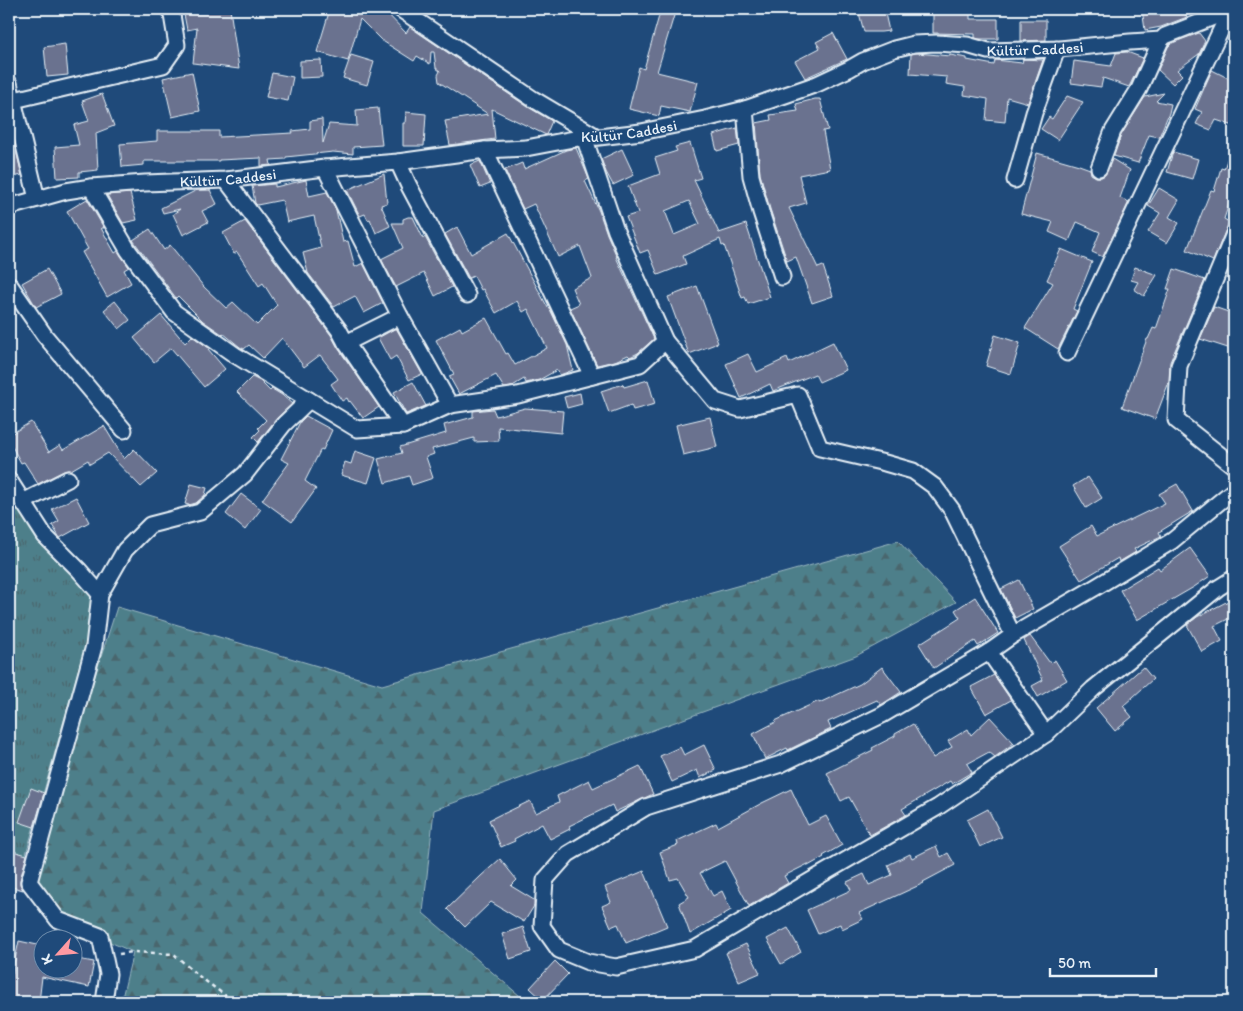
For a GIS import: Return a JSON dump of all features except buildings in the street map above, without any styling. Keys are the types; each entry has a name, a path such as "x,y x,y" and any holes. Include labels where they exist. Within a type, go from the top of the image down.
{"street":[{"path":"14,100 163,65 177,45 171,9"},
{"path":"400,9 591,137 616,231 665,341 714,401 740,409 798,395 820,448 913,472 935,487 952,510 1013,635"},
{"path":"1067,353 1232,10"},
{"name":"Kültür Caddesi","path":"9,207 66,191 91,187 226,180 325,168 398,162 485,150 526,148 591,137 666,128 744,109 817,84 863,61 894,49 914,44 967,45 988,51 1057,49 1161,40 1165,36 1232,10"},
{"path":"1099,168 1112,131 1139,90 1161,40"},
{"path":"1015,180 1034,113 1057,49"},
{"path":"9,83 37,199"},
{"path":"744,109 751,176 782,277"},
{"path":"485,150 592,376"},
{"path":"398,162 408,186 467,295"},
{"path":"325,168 400,316 450,405"},
{"path":"226,180 339,330 403,426"},
{"path":"91,187 128,250 174,312 235,355 357,429 403,426 450,405 518,395 640,364 665,341"},
{"path":"1234,234 1180,366 1176,420 1234,466"},
{"path":"9,284 45,336 124,430"},
{"path":"346,343 400,316"},
{"path":"104,1002 108,974 100,936 58,920 29,882 94,646 100,594 125,550 150,525 200,512 245,474 284,424 309,400"},
{"path":"23,502 68,479"},
{"path":"9,480 45,536 100,594"},
{"path":"1234,490 1172,541 882,715 781,764 646,807 568,854 545,880 542,926 559,950 588,962 616,967 694,949 938,807 1046,734 1093,689 1218,588 1234,578"},
{"path":"989,652 1046,734"}],"path":[{"path":"105,956 133,952 174,954 196,974 234,1002"}],"green space":[{"path":"9,478 100,594 18,882 9,906"},
{"path":"898,541 956,602 856,656 434,810 423,913 527,1002 121,1002 133,952 82,930 82,928 75,927 29,882 117,607 382,685"}]}
